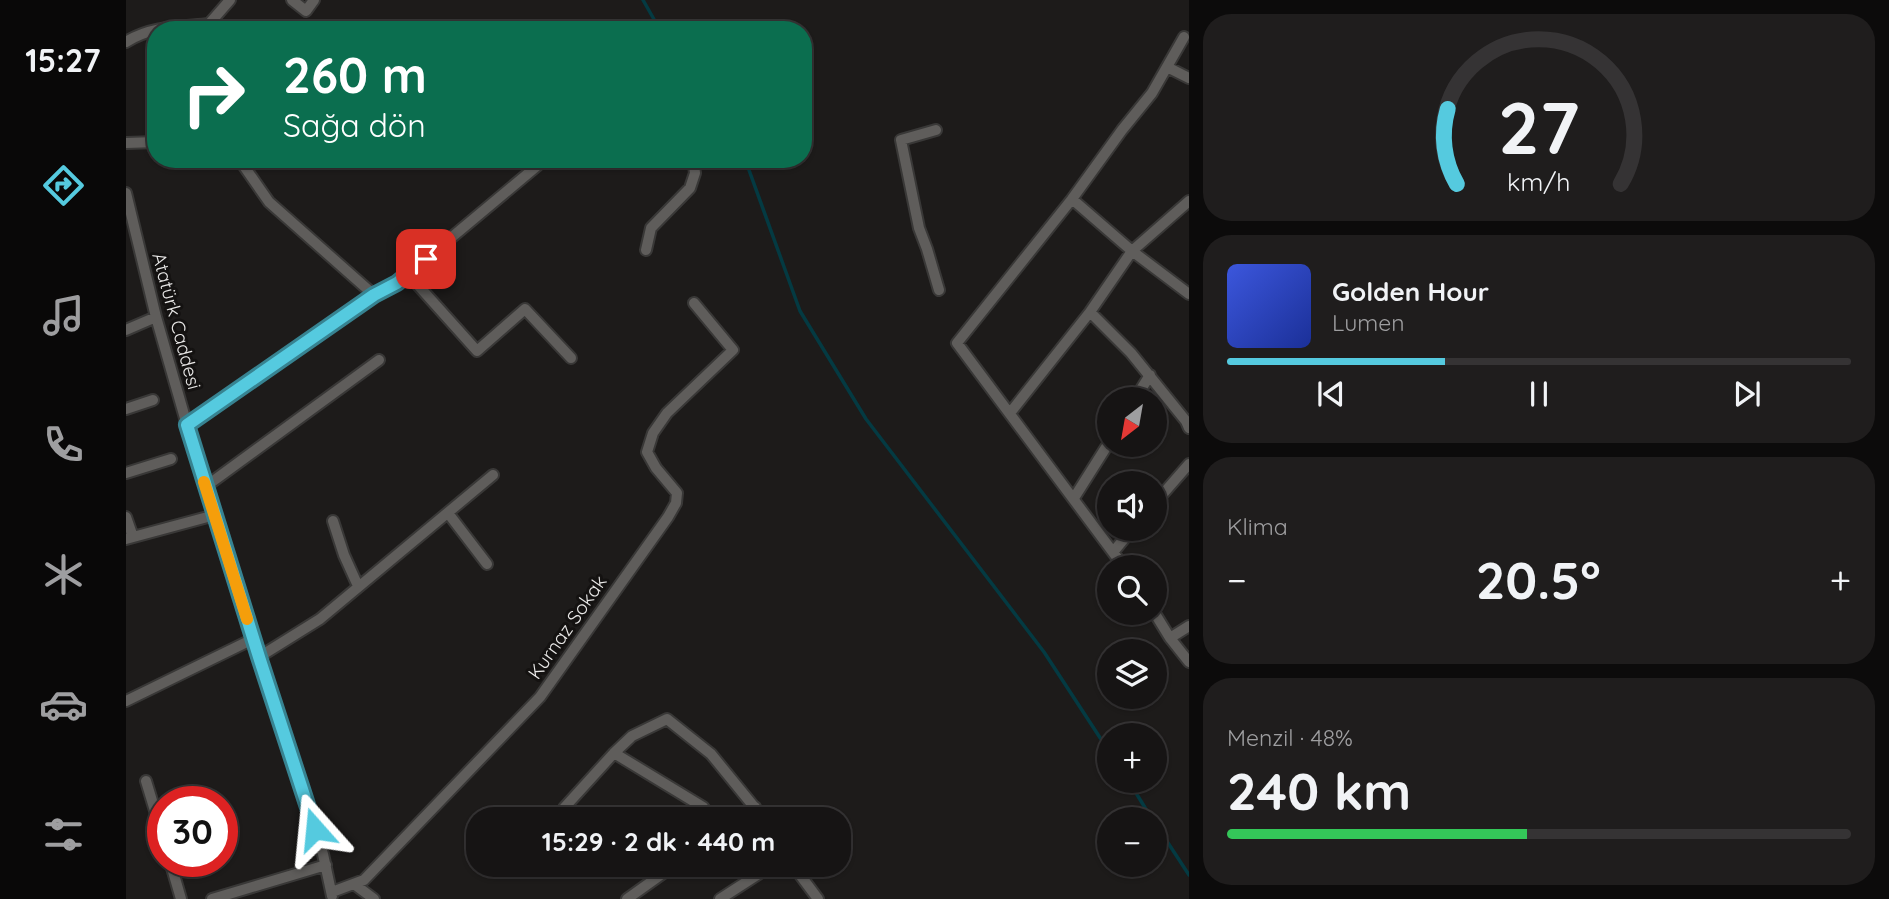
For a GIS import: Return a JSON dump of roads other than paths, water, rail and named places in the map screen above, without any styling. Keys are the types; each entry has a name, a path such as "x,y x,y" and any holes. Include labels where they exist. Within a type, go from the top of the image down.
{"street":[{"path":"212,21 230,0"},
{"path":"292,0 306,11 314,0"},
{"path":"126,42 147,32"},
{"path":"1116,555 957,343 1072,199 1152,93 1184,37"},
{"path":"1167,67 1189,78"},
{"path":"936,130 901,140 919,228 928,249 939,290"},
{"path":"126,143 147,142"},
{"path":"245,168 269,202 374,295"},
{"path":"187,425 374,295 397,283 535,168"},
{"path":"646,250 651,228 690,188 694,168"},
{"name":"Atatürk Caddesi","path":"126,195 156,317 205,487 326,865 332,895"},
{"path":"1072,199 1132,251 1189,294"},
{"path":"1010,413 1090,312 1132,251 1189,201"},
{"path":"408,274 477,351 525,309 571,358"},
{"name":"Kurnaz Sokak","path":"332,895 364,880 540,697 668,517 676,503 677,493 656,468 647,452 653,433 667,413 733,351 694,303"},
{"path":"1090,312 1150,375 1189,428"},
{"path":"126,330 156,317"},
{"path":"205,487 379,360"},
{"path":"1142,387 1150,375"},
{"path":"126,409 153,400"},
{"path":"1074,498 1100,457"},
{"path":"126,473 171,459"},
{"path":"1167,489 1189,464"},
{"path":"259,657 320,619 493,474"},
{"path":"447,513 488,564"},
{"path":"126,517 130,538 215,515"},
{"path":"333,521 358,586"},
{"path":"1114,551 1122,541"},
{"path":"1162,625 1189,662"},
{"path":"1170,638 1189,626"},
{"path":"126,701 253,639"},
{"path":"565,807 632,736 667,719 711,754 755,807"},
{"path":"614,753 703,807"},
{"path":"146,781 148,786"},
{"path":"212,899 326,865"},
{"path":"175,877 181,899"},
{"path":"627,899 658,877"},
{"path":"720,899 754,877"},
{"path":"802,877 818,899"},
{"path":"354,884 374,899"}],"waterway":[{"path":"643,0 655,21"},
{"path":"748,168 800,311 866,419 1044,652 1097,733"},
{"path":"1136,793 1145,807"},
{"path":"1167,841 1189,875"}]}
